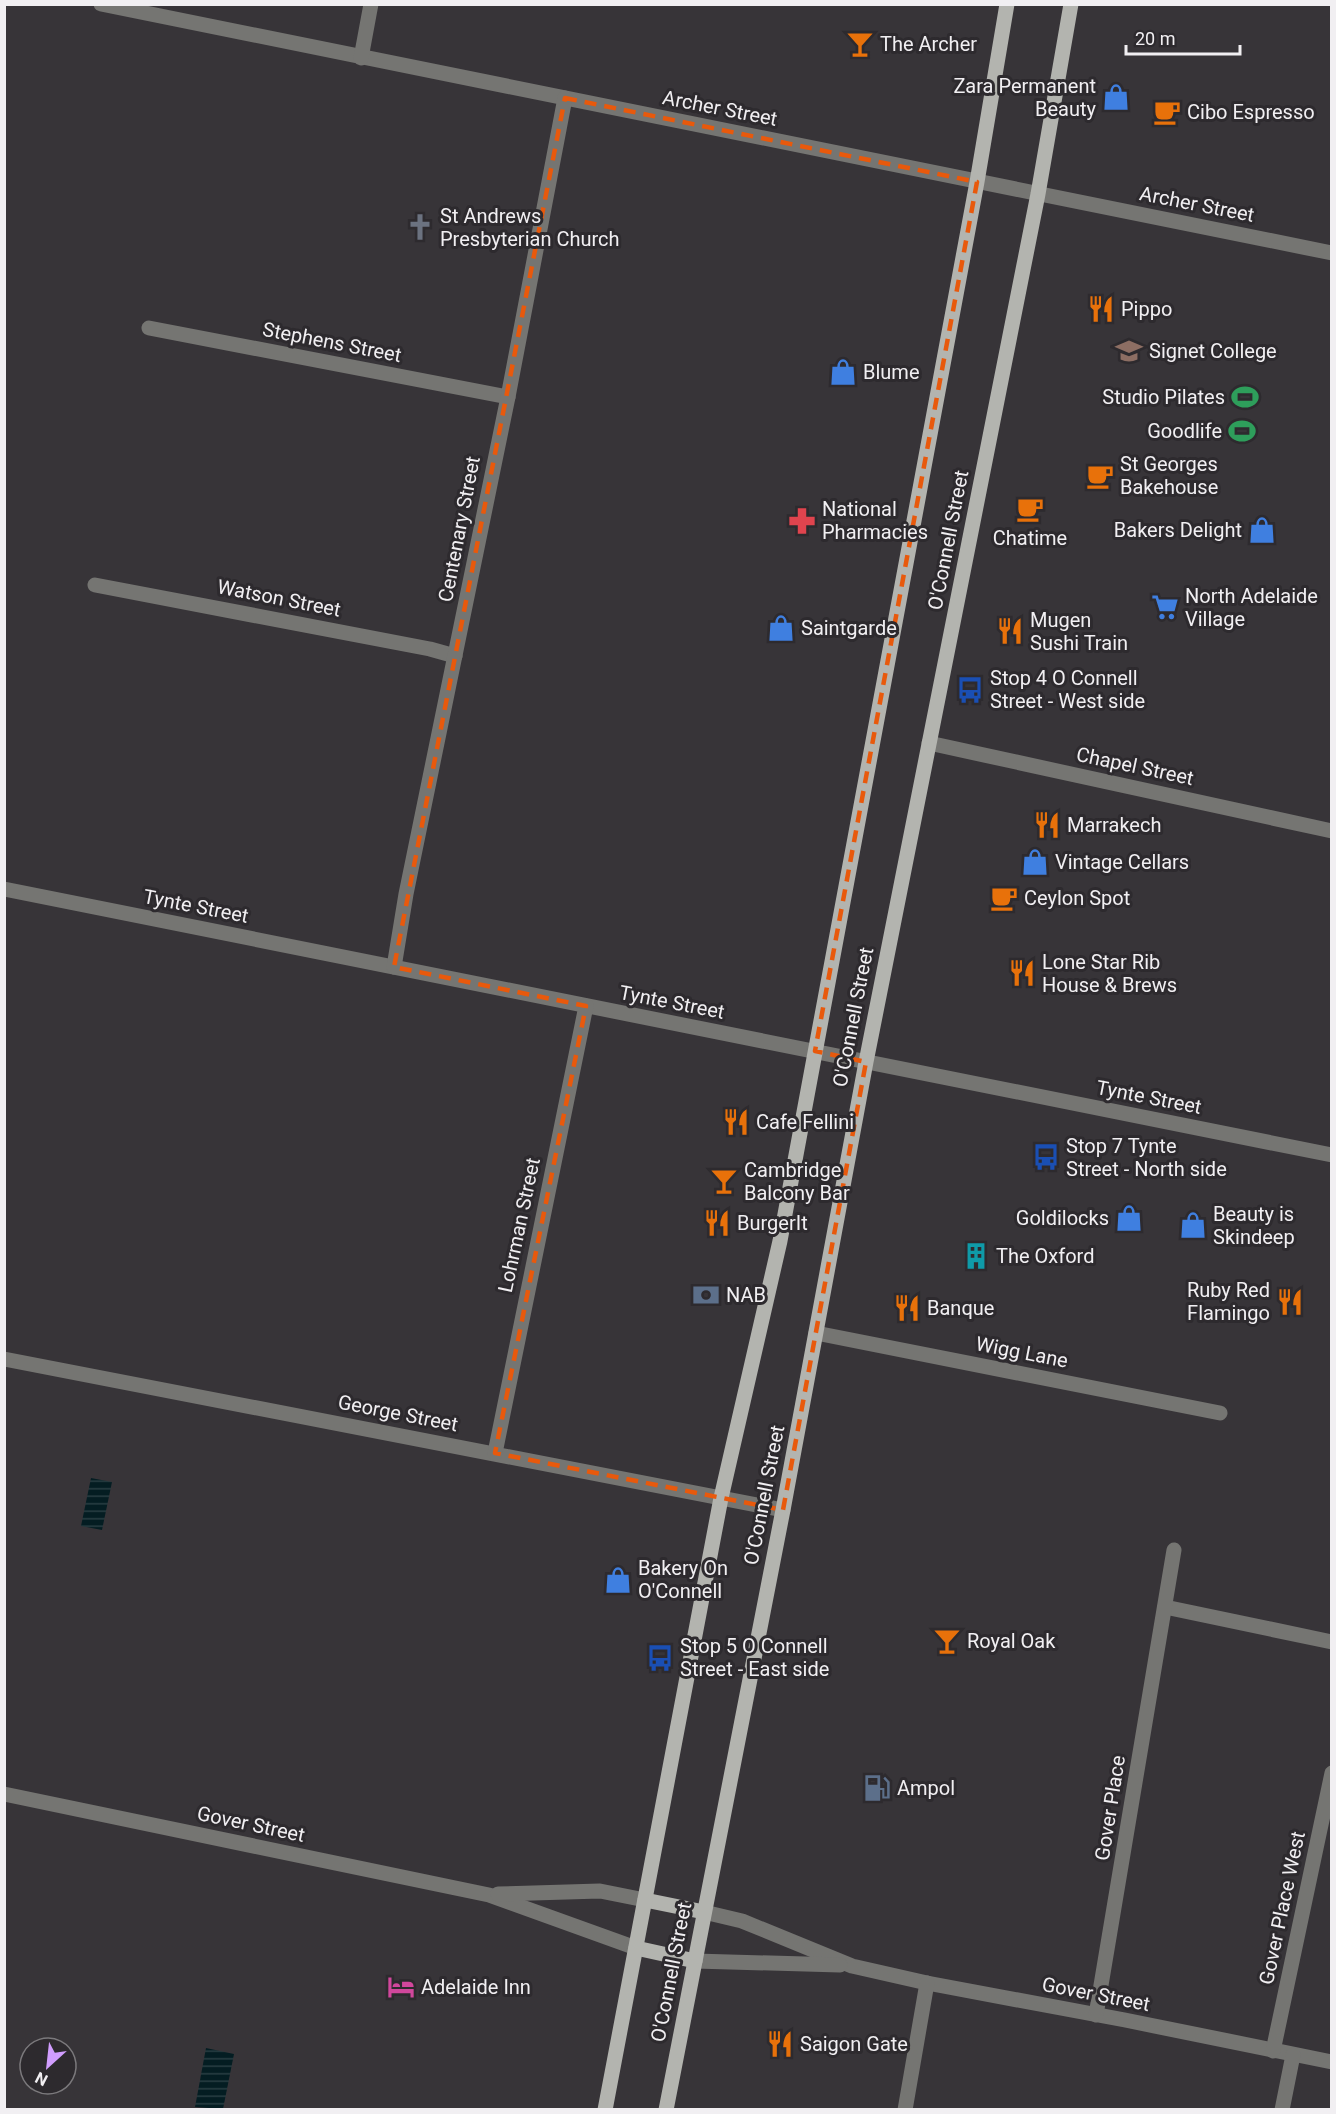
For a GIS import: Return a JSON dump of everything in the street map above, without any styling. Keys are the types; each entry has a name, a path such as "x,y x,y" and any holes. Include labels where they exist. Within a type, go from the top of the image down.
{"main road":[{"name":"O'Connell Street","path":"605,2109 721,1498 780,1241 977,182 1007,4"},
{"name":"O'Connell Street","path":"666,2109 783,1510 866,1062 1038,194 1071,4"},
{"path":"645,1900 704,1912"},
{"path":"636,1948 695,1961"}],"street":[{"name":"Archer Street","path":"101,4 1332,253"},
{"path":"361,58 370,4"},
{"name":"Centenary Street","path":"394,967 406,894 565,98"},
{"name":"Stephens Street","path":"149,328 507,397"},
{"name":"Watson Street","path":"95,585 430,649 455,656"},
{"name":"Chapel Street","path":"929,743 1332,831"},
{"name":"Tynte Street","path":"4,889 1332,1155"},
{"name":"Lohrman Street","path":"495,1453 586,1006"},
{"name":"Wigg Lane","path":"816,1333 1220,1413"},
{"name":"George Street","path":"4,1359 783,1510"},
{"name":"Gover Place","path":"1096,2015 1174,1550"},
{"path":"1165,1608 1332,1642"},
{"name":"Gover Place West","path":"1274,2051 1332,1773"},
{"name":"Gover Street","path":"4,1794 489,1894 636,1948"},
{"name":"Gover Street","path":"489,1894 600,1891 645,1900"},
{"name":"Gover Street","path":"704,1912 742,1921 852,1966 927,1983 1332,2062"},
{"name":"Gover Street","path":"695,1961 852,1966"},
{"path":"905,2109 927,1983"},
{"path":"1282,2109 1293,2055"}],"highlighted area":[{"path":"565,98 977,182 815,1051 866,1062 783,1510 495,1453 586,1006 394,967"}],"water":[{"path":"91,1478 112,1482 102,1530 81,1526"},
{"path":"206,2048 234,2054 223,2109 195,2107"}],"place":[{"name":"The Archer","path":"860,44"},
{"name":"Zara Permanent Beauty","path":"1116,97"},
{"name":"Cibo Espresso","path":"1167,112"},
{"name":"St Andrews Presbyterian Church","path":"420,227"},
{"name":"Pippo","path":"1101,309"},
{"name":"Signet College","path":"1129,351"},
{"name":"Blume","path":"843,372"},
{"name":"Studio Pilates","path":"1245,397"},
{"name":"Goodlife","path":"1242,431"},
{"name":"St Georges Bakehouse","path":"1100,476"},
{"name":"Chatime","path":"1030,509"},
{"name":"National Pharmacies","path":"802,521"},
{"name":"Bakers Delight","path":"1262,530"},
{"name":"North Adelaide Village","path":"1165,607"},
{"name":"Saintgarde","path":"781,628"},
{"name":"Mugen Sushi Train","path":"1010,631"},
{"name":"Stop 4 O Connell Street - West side","path":"970,690"},
{"name":"Marrakech","path":"1047,825"},
{"name":"Vintage Cellars","path":"1035,862"},
{"name":"Ceylon Spot","path":"1004,898"},
{"name":"Lone Star Rib House & Brews","path":"1022,973"},
{"name":"Cafe Fellini","path":"736,1122"},
{"name":"Stop 7 Tynte Street - North side","path":"1046,1157"},
{"name":"Cambridge Balcony Bar","path":"724,1181"},
{"name":"Goldilocks","path":"1129,1218"},
{"name":"BurgerIt","path":"717,1223"},
{"name":"Beauty is Skindeep","path":"1193,1225"},
{"name":"The Oxford","path":"976,1256"},
{"name":"NAB","path":"706,1295"},
{"name":"Ruby Red Flamingo","path":"1290,1302"},
{"name":"Banque","path":"907,1308"},
{"name":"Bakery On O'Connell","path":"618,1580"},
{"name":"Royal Oak","path":"947,1641"},
{"name":"Stop 5 O Connell Street - East side","path":"660,1658"},
{"name":"Ampol","path":"877,1788"},
{"name":"Adelaide Inn","path":"401,1987"},
{"name":"Saigon Gate","path":"780,2044"}]}
